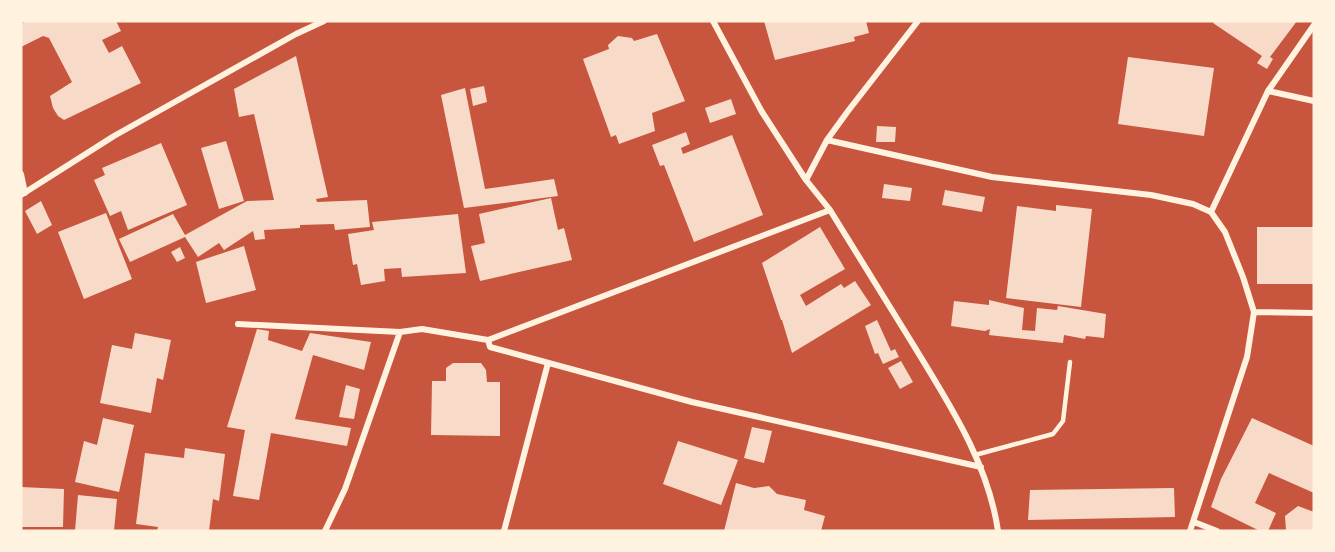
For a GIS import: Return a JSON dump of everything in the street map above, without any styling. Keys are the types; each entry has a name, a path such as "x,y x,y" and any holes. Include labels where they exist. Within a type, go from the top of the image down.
{"street":[{"path":"21,174 23,194 114,136 296,34 324,21"},
{"path":"713,21 762,112 806,180 830,210 957,417 981,467 995,510 998,531"},
{"path":"806,180 827,140 918,21"},
{"path":"1212,212 1268,91 1314,25"},
{"path":"1268,91 1314,101"},
{"path":"827,140 992,177 1151,195 1193,204 1212,212 1225,232 1254,312 1247,357 1190,531"},
{"path":"238,324 400,332 422,330 488,340 830,210"},
{"path":"1254,312 1314,313"},
{"path":"325,531 345,489 400,332"},
{"path":"488,340 490,347 692,402 981,467"},
{"path":"504,531 548,363"},
{"path":"1194,522 1217,531"}],"lane":[{"path":"975,455 1053,434 1063,421 1070,362"}],"building":[{"path":"26,21 116,21 121,31 102,40 109,53 122,46 141,83 64,120 53,108 50,96 72,82 49,38 43,36 21,47 21,24"},
{"path":"764,21 866,21 869,33 854,37 855,41 775,60"},
{"path":"1215,21 1297,21 1270,57 1273,59 1267,69 1257,63 1262,56 1213,23"},
{"path":"657,34 685,101 652,113 655,131 619,144 616,135 611,137 583,59 609,49 608,45 618,36 632,38 634,41"},
{"path":"296,56 328,197 316,199 317,202 367,200 370,227 335,230 334,224 300,225 300,228 264,230 265,239 255,240 253,231 224,250 219,243 198,257 185,237 130,262 119,239 173,214 185,235 247,201 274,200 254,114 239,117 234,89"},
{"path":"1128,57 1214,68 1204,136 1118,124"},
{"path":"484,86 487,102 473,106 470,89"},
{"path":"465,88 485,189 554,179 558,196 464,208 441,95"},
{"path":"731,99 736,114 710,123 705,108"},
{"path":"877,126 896,127 895,142 876,142"},
{"path":"686,132 690,144 681,148 683,154 732,135 763,215 694,242 664,165 660,166 652,145"},
{"path":"226,141 244,201 219,209 201,148"},
{"path":"161,143 187,205 128,230 121,211 110,216 94,180 105,175 102,168"},
{"path":"884,184 912,188 910,201 882,198"},
{"path":"945,190 985,197 982,212 942,205"},
{"path":"551,198 558,230 564,228 572,260 480,281 471,246 485,243 479,214"},
{"path":"41,201 52,225 37,234 25,211"},
{"path":"1056,205 1092,209 1081,307 1006,298 1017,206 1056,211"},
{"path":"106,213 132,279 84,299 58,232"},
{"path":"458,214 466,273 402,277 401,268 384,269 385,281 361,285 357,264 353,265 348,234 374,230 372,222"},
{"path":"820,227 845,269 800,295 806,306 841,284 844,288 855,281 871,305 792,353 762,263"},
{"path":"1257,227 1314,227 1314,284 1257,284"},
{"path":"244,246 256,290 206,303 196,262"},
{"path":"180,247 185,258 177,262 171,252"},
{"path":"989,300 1024,308 1022,330 1035,331 1037,308 1057,310 1058,306 1106,314 1104,338 1086,336 1085,339 1064,335 1063,343 989,335 990,329 985,331 951,326 954,301 989,305"},
{"path":"877,320 891,351 895,349 899,357 883,364 878,353 875,354 865,326"},
{"path":"257,329 269,331 268,340 302,351 310,333 371,342 364,370 313,355 295,419 351,428 347,446 271,433 259,500 233,496 245,430 227,427"},
{"path":"135,333 171,340 163,380 157,378 151,413 100,403 112,345 132,349"},
{"path":"901,361 913,382 900,389 888,368"},
{"path":"453,363 481,363 486,370 487,382 500,382 500,436 431,435 432,381 446,381 446,368"},
{"path":"346,385 360,389 354,419 339,417"},
{"path":"103,418 134,425 119,492 75,482 84,441 97,445"},
{"path":"1252,418 1314,446 1314,493 1269,473 1255,503 1276,513 1268,531 1260,531 1211,507 1221,479"},
{"path":"752,427 772,431 764,463 744,458"},
{"path":"678,441 738,460 721,505 663,484"},
{"path":"185,448 225,454 219,501 213,499 209,531 157,531 158,527 136,524 145,453 184,458"},
{"path":"736,483 754,488 769,486 777,494 806,500 804,510 825,516 821,531 724,531"},
{"path":"21,487 64,489 63,527 21,527"},
{"path":"1174,488 1175,517 1028,520 1030,490"},
{"path":"78,495 117,499 114,531 75,531"},
{"path":"1298,506 1314,512 1314,531 1286,531 1285,516"}]}
